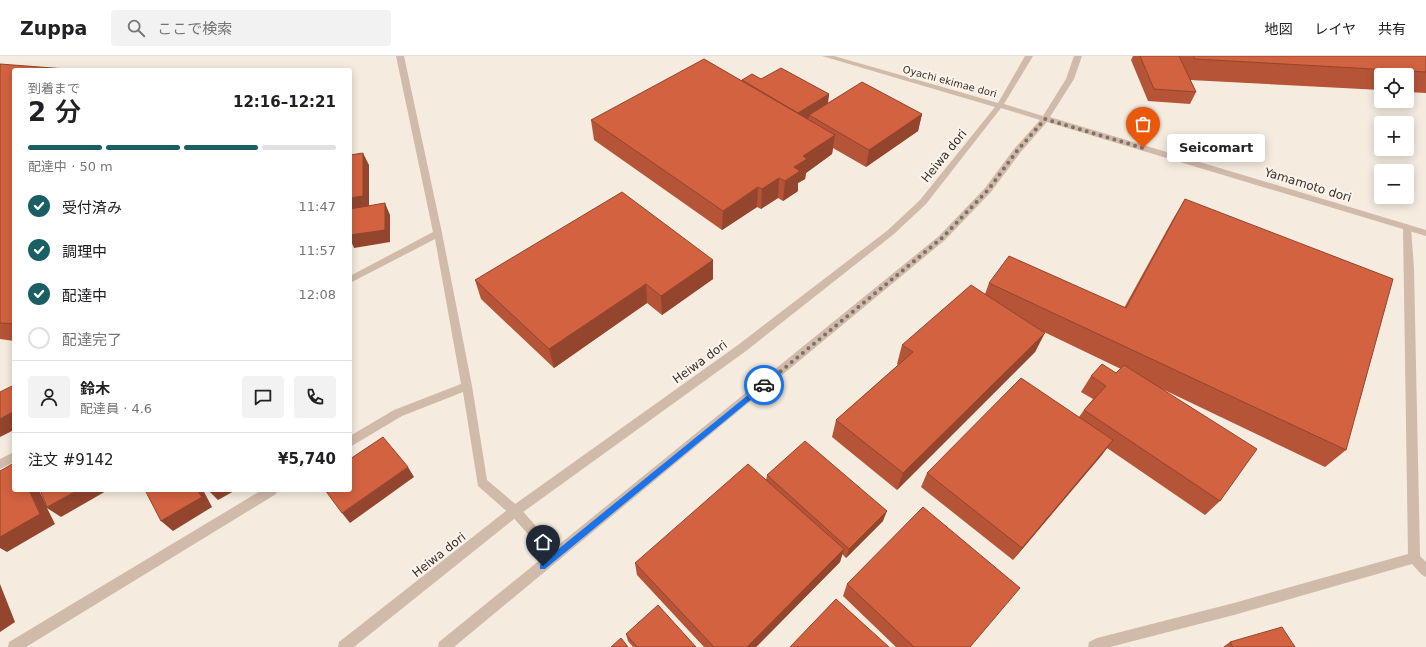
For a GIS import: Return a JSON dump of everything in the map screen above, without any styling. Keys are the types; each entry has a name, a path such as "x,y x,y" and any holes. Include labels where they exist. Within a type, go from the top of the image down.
{"street":[{"path":"400,56 438,233 468,386 482,482 515,511 555,556"},
{"name":"Oyachi ekimae dori","path":"826,56 1000,105"},
{"name":"Heiwa dori","path":"344,647 515,511 742,348 891,232 923,202 1000,105 1029,56"},
{"path":"444,647 942,238 988,190 1017,151 1045,119 1070,79 1078,56"},
{"name":"Yamamoto dori","path":"1000,105 1426,233"},
{"path":"1407,228 1410,277 1414,558 1426,571"},
{"path":"352,279 438,233"},
{"path":"352,441 398,413 468,386"},
{"path":"0,464 12,458"},
{"path":"14,647 269,492"},
{"path":"1094,647 1097,644 1234,609 1414,558"}],"building":[{"path":"1140,56 1179,56 1196,92 1154,89"},
{"path":"1193,56 1426,56 1426,72 1414,71 1414,68 1374,69 1195,59"},
{"path":"704,59 835,135 803,156 807,159 794,167 800,171 785,181 779,178 762,189 758,187 723,211 591,120"},
{"path":"0,64 53,68 12,68 12,324 0,323"},
{"path":"781,68 829,94 798,113 742,80 752,74 761,79"},
{"path":"862,82 922,114 869,150 809,115"},
{"path":"363,153 363,196 352,198 352,155"},
{"path":"622,192 713,260 661,296 646,284 549,349 475,280"},
{"path":"1185,199 1393,279 1346,450 989,283 1009,256 1126,308"},
{"path":"385,203 385,230 352,235 352,209"},
{"path":"971,285 1045,333 903,473 836,420 913,352 902,345"},
{"path":"1102,364 1116,373 1124,365 1257,449 1220,501 1084,410 1106,386 1091,376"},
{"path":"1021,378 1113,440 1022,548 927,473"},
{"path":"12,386 12,412 0,419 0,392"},
{"path":"383,437 408,467 342,513 326,492 352,492 352,458"},
{"path":"805,441 887,511 849,549 767,475"},
{"path":"12,464 12,492 30,492 40,514 0,537 0,471"},
{"path":"748,464 844,549 747,647 714,647 635,563"},
{"path":"41,492 74,492 47,507"},
{"path":"146,492 198,492 202,497 161,521"},
{"path":"923,507 1020,588 970,647 914,647 847,584"},
{"path":"836,599 889,647 790,647"},
{"path":"658,605 696,647 637,647 626,634"},
{"path":"1282,627 1295,647 1233,647 1230,642"},
{"path":"621,638 628,647 611,647"}],"way so far":[{"path":"764,385 942,238 988,190 1017,151 1045,119 1143,148"}],"place":[{"name":"Seicomart","path":"1143,148"}],"route":[{"path":"543,566 764,385"}]}
